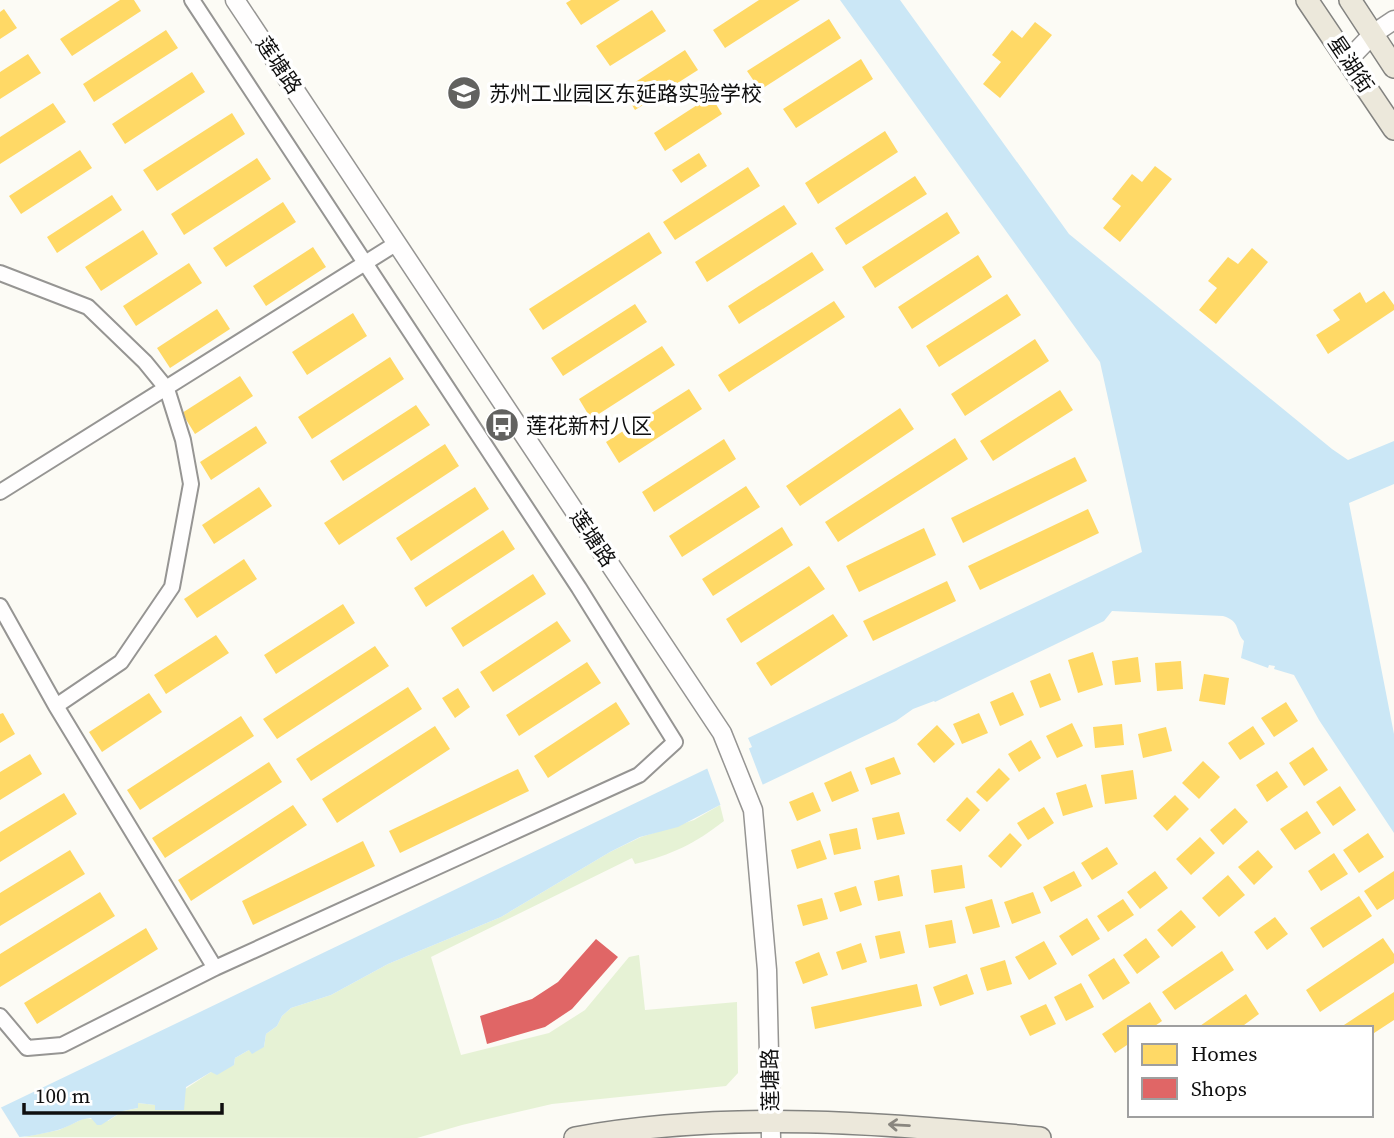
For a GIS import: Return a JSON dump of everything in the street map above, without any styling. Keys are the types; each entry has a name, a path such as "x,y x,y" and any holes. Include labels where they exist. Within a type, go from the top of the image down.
{"main road":[{"name":"星湖街","path":"1307,0 1394,129"},
{"name":"星湖街","path":"1350,0 1383,40 1394,67"},
{"path":"575,1138 611,1132 913,1126 1040,1138"}],"street":[{"path":"0,1016 27,1048 62,1045 215,968 639,775 675,742 579,588 192,0"},
{"name":"莲塘路","path":"235,0 722,733 752,810 767,970 771,1129"},
{"path":"1348,60 1383,40 1394,20"},
{"path":"0,492 397,243"},
{"path":"0,273 88,307 145,362 167,389 183,440 191,484 172,587 121,662 55,706"},
{"path":"0,606 55,706 215,968"}],"green space":[{"path":"720,805 724,821 692,843 635,864 632,858 431,957 461,1055 549,1033 585,1010 629,957 639,955 645,1010 737,1002 738,1073 726,1086 552,1104 417,1138 24,1137 59,1130 85,1118 108,1121 123,1111 138,1108 138,1103 156,1105 155,1109 211,1072 234,1065 235,1058 249,1050 264,1047 266,1034 277,1026 282,1016 291,1008 331,995 388,964 501,917 610,852 641,837 694,820"}],"water":[{"path":"840,0 900,0 1069,234 1332,449 1348,460 1394,441 1394,484 1349,503 1394,734 1394,833 1319,720 1294,675 1274,669 1275,666 1269,665 1268,668 1241,658 1244,641 1233,621 1223,616 1112,611 1104,621 935,702 913,709 896,721 678,827 640,837 610,852 501,917 388,964 331,995 291,1008 282,1016 277,1026 266,1034 264,1047 252,1054 249,1050 235,1058 234,1065 217,1075 211,1072 186,1087 184,1110 155,1110 155,1105 138,1103 138,1108 123,1111 101,1125 87,1118 51,1132 0,1138 0,1108 752,747 748,738 1142,552 1100,362"}],"pier":[{"path":"748,746 764,788 722,809 706,765"},
{"path":"0,1106 20,1138 0,1138"}],"building: Homes":[{"path":"120,0 134,0 141,11 72,56 60,39"},
{"path":"571,0 620,0 581,25 566,3"},
{"path":"759,0 800,0 725,48 713,30"},
{"path":"4,9 17,28 0,39 0,12"},
{"path":"652,10 666,31 610,66 596,46"},
{"path":"829,19 841,38 760,90 747,71"},
{"path":"1035,22 1052,35 1000,98 983,84 1001,62 992,55 1012,30 1022,38"},
{"path":"166,30 178,48 94,102 83,84"},
{"path":"685,50 698,70 635,110 623,90"},
{"path":"28,54 41,73 0,99 0,72"},
{"path":"861,59 873,79 796,128 783,109"},
{"path":"192,72 205,92 125,144 112,124"},
{"path":"711,96 722,114 665,151 654,133"},
{"path":"53,103 66,122 0,164 0,137"},
{"path":"232,113 245,134 157,191 143,170"},
{"path":"885,131 898,152 818,204 805,183"},
{"path":"80,150 92,168 21,214 9,196"},
{"path":"699,153 707,166 681,183 672,170"},
{"path":"257,158 271,179 184,235 171,214"},
{"path":"1155,166 1172,179 1120,242 1103,228 1121,206 1112,199 1132,174 1142,182"},
{"path":"748,167 760,186 675,240 663,222"},
{"path":"915,176 927,194 846,245 835,228"},
{"path":"112,195 122,210 57,253 47,237"},
{"path":"283,202 296,222 226,267 213,248"},
{"path":"784,205 797,224 707,282 695,262"},
{"path":"947,212 960,233 875,288 862,267"},
{"path":"143,230 158,254 101,291 85,267"},
{"path":"649,232 662,253 543,330 529,309"},
{"path":"313,247 326,267 266,306 253,286"},
{"path":"1252,248 1268,262 1216,324 1199,310 1217,288 1208,281 1228,257 1238,264"},
{"path":"812,252 824,270 739,324 728,306"},
{"path":"978,255 992,277 912,329 898,307"},
{"path":"189,263 202,283 136,326 123,306"},
{"path":"1384,291 1394,305 1394,310 1328,354 1316,335 1340,320 1333,310 1360,292 1366,303"},
{"path":"1007,294 1021,315 939,367 926,346"},
{"path":"834,301 845,317 729,392 718,375"},
{"path":"635,304 647,322 563,376 551,358"},
{"path":"217,309 230,329 170,368 157,348"},
{"path":"353,313 367,336 307,375 292,352"},
{"path":"1035,339 1049,361 965,416 951,394"},
{"path":"662,346 675,365 591,419 579,399"},
{"path":"390,357 404,379 312,439 298,417"},
{"path":"240,376 253,396 195,434 182,413"},
{"path":"689,389 702,409 619,463 606,442"},
{"path":"1060,390 1073,410 993,461 980,441"},
{"path":"416,405 430,425 343,481 330,461"},
{"path":"900,408 914,429 800,506 786,486"},
{"path":"256,426 267,443 211,480 200,462"},
{"path":"955,438 968,459 838,542 825,522"},
{"path":"724,439 736,459 654,512 642,492"},
{"path":"445,444 459,466 339,545 324,523"},
{"path":"1075,457 1087,481 963,543 951,518"},
{"path":"746,486 760,507 682,557 669,536"},
{"path":"259,487 272,506 214,544 202,525"},
{"path":"475,487 489,509 411,561 396,538"},
{"path":"1088,509 1099,533 980,590 968,566"},
{"path":"782,527 793,545 713,596 702,579"},
{"path":"924,528 936,555 859,592 846,566"},
{"path":"503,530 515,549 426,607 414,588"},
{"path":"244,559 257,579 197,618 184,599"},
{"path":"809,566 825,589 741,643 726,619"},
{"path":"533,574 546,594 463,647 451,628"},
{"path":"947,581 956,601 873,641 863,621"},
{"path":"343,604 355,623 276,674 264,655"},
{"path":"833,614 848,636 771,686 756,663"},
{"path":"557,621 571,641 493,692 480,672"},
{"path":"216,635 229,653 166,694 154,675"},
{"path":"375,646 389,666 277,739 263,719"},
{"path":"1093,652 1103,685 1078,693 1068,660"},
{"path":"1138,657 1141,682 1115,685 1112,661"},
{"path":"1181,661 1183,689 1157,691 1155,663"},
{"path":"587,662 601,683 519,736 506,715"},
{"path":"1050,673 1061,700 1040,708 1030,681"},
{"path":"1204,674 1229,678 1225,705 1199,701"},
{"path":"408,687 422,709 311,781 296,759"},
{"path":"458,688 470,707 455,718 442,698"},
{"path":"1013,692 1024,715 1000,726 990,702"},
{"path":"149,693 162,712 102,752 89,732"},
{"path":"616,702 630,724 548,778 534,756"},
{"path":"1286,702 1298,721 1274,737 1261,718"},
{"path":"3,713 15,734 0,743 0,714"},
{"path":"979,713 988,733 962,744 953,724"},
{"path":"241,716 254,736 140,810 127,790"},
{"path":"1072,723 1083,746 1057,758 1046,736"},
{"path":"1122,724 1124,745 1095,748 1093,727"},
{"path":"937,725 955,744 934,763 917,744"},
{"path":"435,726 450,749 337,823 322,799"},
{"path":"1253,726 1265,744 1240,760 1228,743"},
{"path":"1166,727 1172,751 1143,758 1138,734"},
{"path":"1031,740 1041,758 1019,772 1008,754"},
{"path":"1313,747 1328,770 1304,786 1289,763"},
{"path":"30,754 42,774 0,800 0,772"},
{"path":"894,757 901,774 871,785 865,768"},
{"path":"1203,761 1220,777 1199,799 1182,783"},
{"path":"269,762 282,782 165,858 152,838"},
{"path":"999,768 1010,779 987,802 976,792"},
{"path":"518,769 529,791 400,853 389,831"},
{"path":"1133,770 1137,799 1105,804 1101,775"},
{"path":"851,771 859,791 832,802 824,783"},
{"path":"1277,771 1288,787 1267,802 1256,785"},
{"path":"1086,784 1093,807 1063,816 1056,793"},
{"path":"1340,786 1356,810 1333,826 1316,802"},
{"path":"813,792 821,811 797,821 789,802"},
{"path":"64,793 77,814 0,862 0,832"},
{"path":"1175,795 1189,809 1167,831 1153,816"},
{"path":"967,797 980,810 960,832 946,820"},
{"path":"293,805 307,825 191,901 178,880"},
{"path":"1044,807 1054,823 1028,840 1017,823"},
{"path":"1235,808 1248,822 1223,845 1210,830"},
{"path":"1307,811 1321,833 1295,850 1280,829"},
{"path":"899,812 905,834 877,840 872,818"},
{"path":"857,828 861,849 834,855 829,834"},
{"path":"1010,833 1022,845 1001,868 988,856"},
{"path":"1368,833 1384,857 1359,873 1343,850"},
{"path":"1200,837 1215,853 1191,875 1176,859"},
{"path":"820,840 827,859 797,869 791,850"},
{"path":"363,841 375,866 253,925 242,901"},
{"path":"1107,847 1118,864 1092,880 1081,863"},
{"path":"70,850 85,874 0,926 0,893"},
{"path":"1258,850 1273,867 1254,885 1238,867"},
{"path":"1334,853 1348,874 1321,891 1308,871"},
{"path":"962,865 965,888 934,893 931,870"},
{"path":"1074,871 1082,886 1051,902 1043,887"},
{"path":"1155,871 1168,888 1140,909 1127,892"},
{"path":"1394,871 1394,899 1377,910 1364,891"},
{"path":"899,875 903,896 878,901 874,881"},
{"path":"1228,875 1245,895 1219,917 1202,898"},
{"path":"856,886 862,905 840,912 834,893"},
{"path":"100,892 115,916 0,987 0,954"},
{"path":"1033,892 1041,913 1012,924 1004,902"},
{"path":"1359,896 1372,916 1323,948 1310,928"},
{"path":"822,898 828,919 803,926 797,905"},
{"path":"992,899 1000,927 973,934 965,907"},
{"path":"1123,899 1134,915 1108,932 1097,916"},
{"path":"1181,910 1196,927 1172,947 1157,930"},
{"path":"1275,917 1288,934 1267,950 1254,932"},
{"path":"1087,918 1100,939 1072,956 1059,936"},
{"path":"952,920 956,943 929,948 925,925"},
{"path":"146,928 158,949 37,1024 24,1003"},
{"path":"900,931 905,953 880,959 875,936"},
{"path":"1146,938 1160,957 1137,974 1123,955"},
{"path":"1383,938 1394,954 1394,963 1320,1012 1306,990"},
{"path":"1044,941 1057,964 1029,980 1015,957"},
{"path":"861,943 867,962 842,970 836,952"},
{"path":"1222,951 1234,970 1175,1010 1162,992"},
{"path":"819,952 828,975 803,984 795,962"},
{"path":"1114,958 1130,983 1103,1000 1088,975"},
{"path":"1005,960 1012,984 987,991 980,968"},
{"path":"967,974 974,994 940,1006 933,987"},
{"path":"1081,983 1094,1007 1066,1021 1054,997"},
{"path":"917,984 922,1006 815,1029 811,1007"},
{"path":"1394,992 1394,1020 1373,1034 1373,1026 1344,1025"},
{"path":"1246,994 1259,1014 1243,1026 1200,1026"},
{"path":"1150,1002 1162,1021 1155,1026 1128,1026 1128,1044 1115,1053 1102,1034"},
{"path":"1046,1004 1056,1024 1030,1036 1020,1016"}],"building: Shops":[{"path":"596,939 618,957 572,1009 545,1027 487,1044 480,1016 532,999 558,982"}],"place":[{"name":"苏州工业园区东延路实验学校","path":"464,93"},
{"name":"莲花新村八区","path":"502,425"}]}
